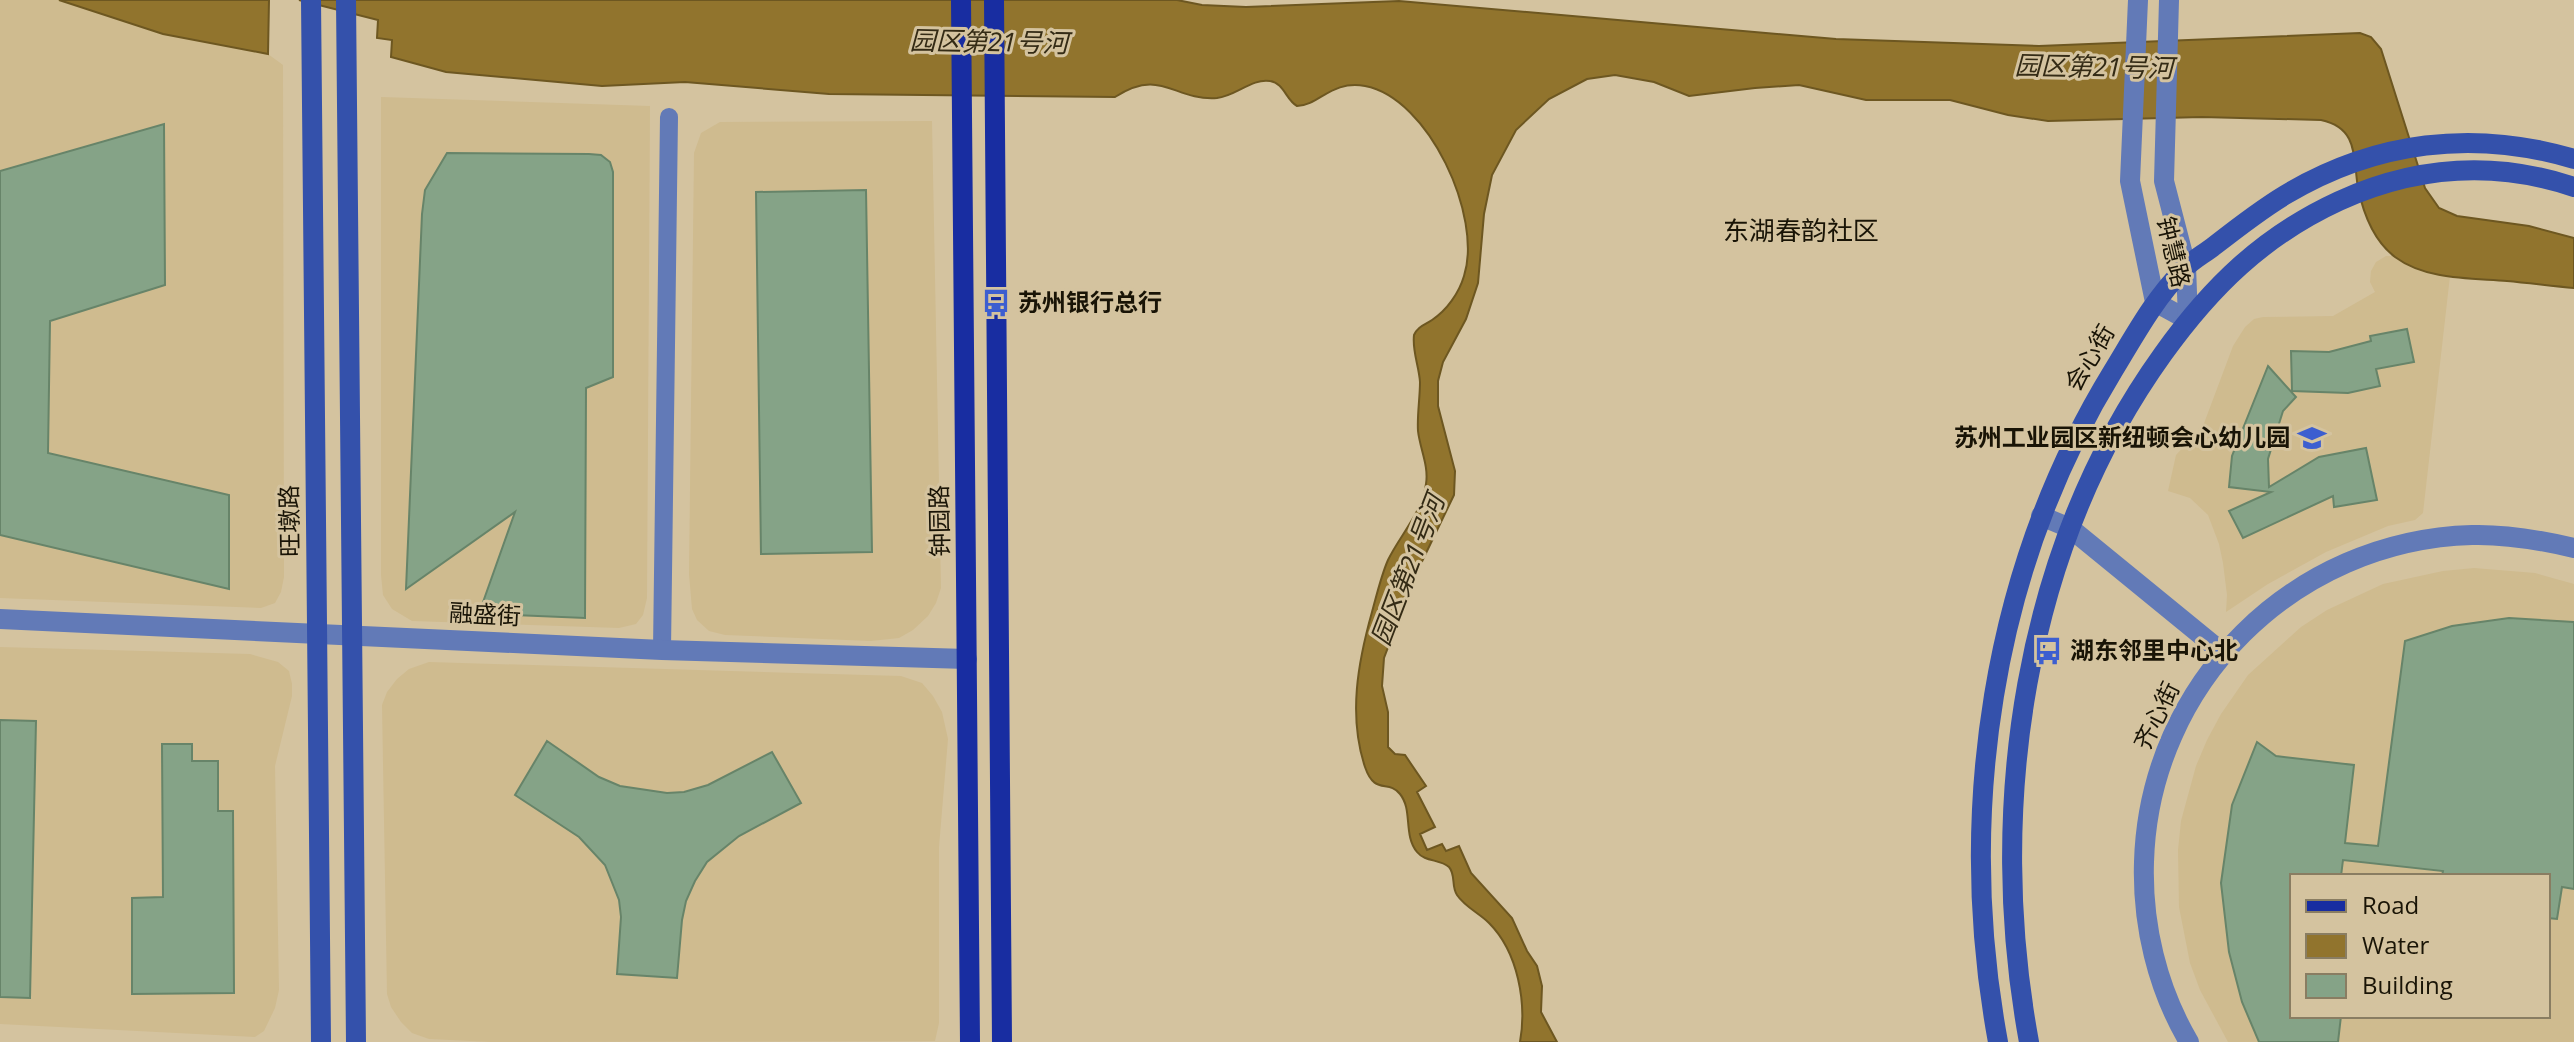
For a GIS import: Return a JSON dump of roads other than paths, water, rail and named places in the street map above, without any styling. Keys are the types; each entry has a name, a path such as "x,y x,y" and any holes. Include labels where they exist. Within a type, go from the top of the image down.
{"main road":[{"path":"346,0 356,1042"},
{"name":"钟园路","path":"961,0 970,1042"},
{"path":"994,0 1002,1042"},
{"name":"旺墩路","path":"311,9 321,1042"},
{"name":"会心街","path":"1998,1042 1986,966 1981,846 1987,739 2008,625 2022,568 2041,516 2090,408 2155,302 2186,266 2268,205 2316,178 2351,163 2416,146 2474,141 2525,147 2574,159"},
{"path":"2029,1042 2013,918 2012,864 2018,745 2052,578 2070,528 2118,424 2141,386 2188,320 2236,267 2284,231 2355,194 2423,173 2488,170 2574,187"}],"street":[{"name":"钟慧路","path":"2138,0 2130,181 2155,302 2188,320"},
{"name":"钟慧路","path":"2169,0 2164,181 2186,266 2188,320"},
{"path":"662,650 669,117"},
{"path":"2041,516 2070,528 2223,653"},
{"name":"齐心街","path":"2189,1042 2169,1003 2150,942 2145,911 2144,847 2155,784 2165,754 2192,697 2223,653 2281,600 2320,576 2372,553 2405,543 2473,535 2530,539 2574,548"},
{"name":"融盛街","path":"0,619 662,650 967,659"}],"water":[{"path":"59,0 269,0 268,54 163,34"},
{"name":"园区第21号河","path":"299,0 1177,0 1202,5 1246,7 1399,1 1836,39 2039,46 2360,33 2371,37 2381,49 2425,188 2439,208 2457,216 2529,226 2574,238 2574,288 2434,274 2407,265 2381,243 2366,216 2348,137 2333,124 2321,120 2202,117 2048,121 2008,115 1950,100 1866,100 1799,85 1689,96 1654,82 1615,75 1587,79 1549,99 1516,130 1492,175 1484,214 1478,283 1466,319 1443,362 1438,381 1438,406 1455,471 1454,495 1415,576 1384,658 1382,686 1388,712 1388,747 1395,754 1405,755 1426,786 1417,792 1435,827 1420,834 1427,850 1442,844 1446,851 1459,846 1471,873 1512,918 1537,966 1542,986 1541,1012 1557,1042 1520,1042 1521,995 1507,948 1489,923 1457,895 1449,867 1417,852 1410,838 1404,800 1395,790 1377,784 1369,776 1357,728 1359,670 1379,585 1388,560 1420,505 1426,484 1418,431 1420,382 1414,335 1443,311 1456,295 1464,276 1468,251 1466,223 1446,163 1410,112 1388,95 1353,85 1335,89 1313,102 1297,106 1279,85 1270,81 1257,82 1217,98 1202,98 1156,85 1131,89 1115,97 829,94 685,82 602,86 446,72 391,57 392,40 377,38 378,20"}],"place":[{"name":"苏州银行总行","path":"996,303"},
{"name":"苏州工业园区新纽顿会心幼儿园","path":"2312,438"},
{"name":"湖东邻里中心北","path":"2048,651"}],"district":[{"name":"东湖春韵社区","path":"1801,231"}]}
